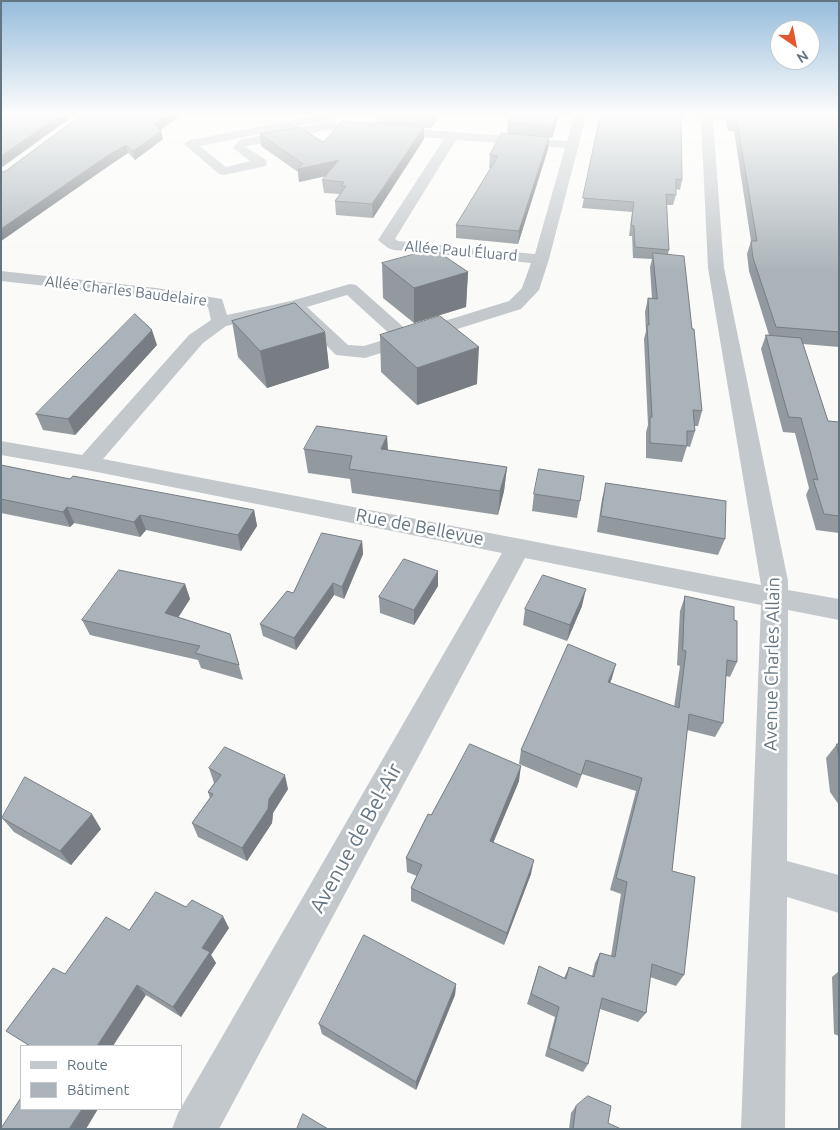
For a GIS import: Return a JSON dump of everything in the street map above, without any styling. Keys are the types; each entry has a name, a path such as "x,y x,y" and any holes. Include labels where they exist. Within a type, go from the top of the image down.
{"street":[{"path":"219,167 224,171 244,167"},
{"name":"Allée Paul Éluard","path":"432,167 386,240 394,245 541,259"},
{"path":"295,305 343,351 366,352 515,305 530,290 541,259 566,167"},
{"name":"Avenue Charles Allain","path":"710,167 716,268 775,581 763,1129"},
{"name":"Allée Charles Baudelaire","path":"1,276 156,293 216,303 220,322 196,339 87,463"},
{"path":"220,322 295,305 350,289 406,339"},
{"name":"Rue de Bellevue","path":"1,448 519,546 839,610"},
{"name":"Avenue de Bel-Air","path":"194,1129 519,546"},
{"path":"768,874 839,894"}],"building":[{"path":"11,167 91,167 1,229 1,172"},
{"path":"333,167 397,167 372,204 335,201 346,186 341,186 344,182 322,180"},
{"path":"491,167 540,167 519,231 456,225"},
{"path":"590,167 682,167 682,180 676,179 676,195 666,194 669,250 635,247 634,226 631,225 634,202 583,198"},
{"path":"745,167 839,167 839,332 776,327 753,258 751,241 757,241"},
{"path":"434,249 468,272 414,288 382,263"},
{"path":"653,253 684,256 692,329 694,329 702,411 693,410 695,431 687,431 687,446 650,443 650,417 652,417 647,325 649,325 648,298 657,299"},
{"path":"295,303 325,332 260,351 232,321"},
{"path":"135,314 152,330 68,419 36,414"},
{"path":"440,316 479,347 417,368 380,335"},
{"path":"766,335 801,338 828,421 839,422 839,516 824,514 813,479 818,480 801,418 789,417"},
{"path":"317,426 387,436 381,449 507,467 500,491 349,469 352,456 304,449"},
{"path":"1,465 70,479 73,476 254,510 238,535 140,515 134,522 67,507 63,512 1,499"},
{"path":"539,469 584,476 580,501 534,494"},
{"path":"606,483 726,501 725,539 601,516"},
{"path":"322,533 362,541 342,587 333,583 294,638 260,624 287,591 293,593"},
{"path":"404,559 438,571 414,610 379,597"},
{"path":"119,570 185,584 165,613 230,634 239,665 195,653 200,646 82,620"},
{"path":"543,575 586,589 570,625 525,609"},
{"path":"685,596 734,607 734,620 737,621 737,662 727,660 723,723 689,714 672,871 695,877 684,975 652,964 646,1013 602,998 588,1064 549,1048 559,1007 531,994 539,966 566,979 569,967 594,977 600,953 615,957 627,882 616,878 642,778 586,760 581,775 521,750 568,644 616,664 608,682 679,708 686,651 683,650"},
{"path":"470,744 521,766 490,841 534,860 507,933 411,888 422,865 406,858 428,814 431,815"},
{"path":"225,747 285,775 269,799 268,809 242,848 192,823 213,794 208,792 221,775 209,768"},
{"path":"25,777 92,814 60,851 2,818"},
{"path":"156,892 186,907 192,900 223,916 202,948 210,952 173,1007 137,985 98,1045 28,1045 6,1031 53,968 65,974 106,917 129,930"},
{"path":"364,935 456,984 416,1082 319,1024"},
{"path":"588,1096 611,1106 608,1123 621,1129 573,1129 576,1106"},
{"path":"20,1100 20,1110 81,1110 69,1129 1,1129"},
{"path":"303,1114 328,1129 297,1129"}]}
